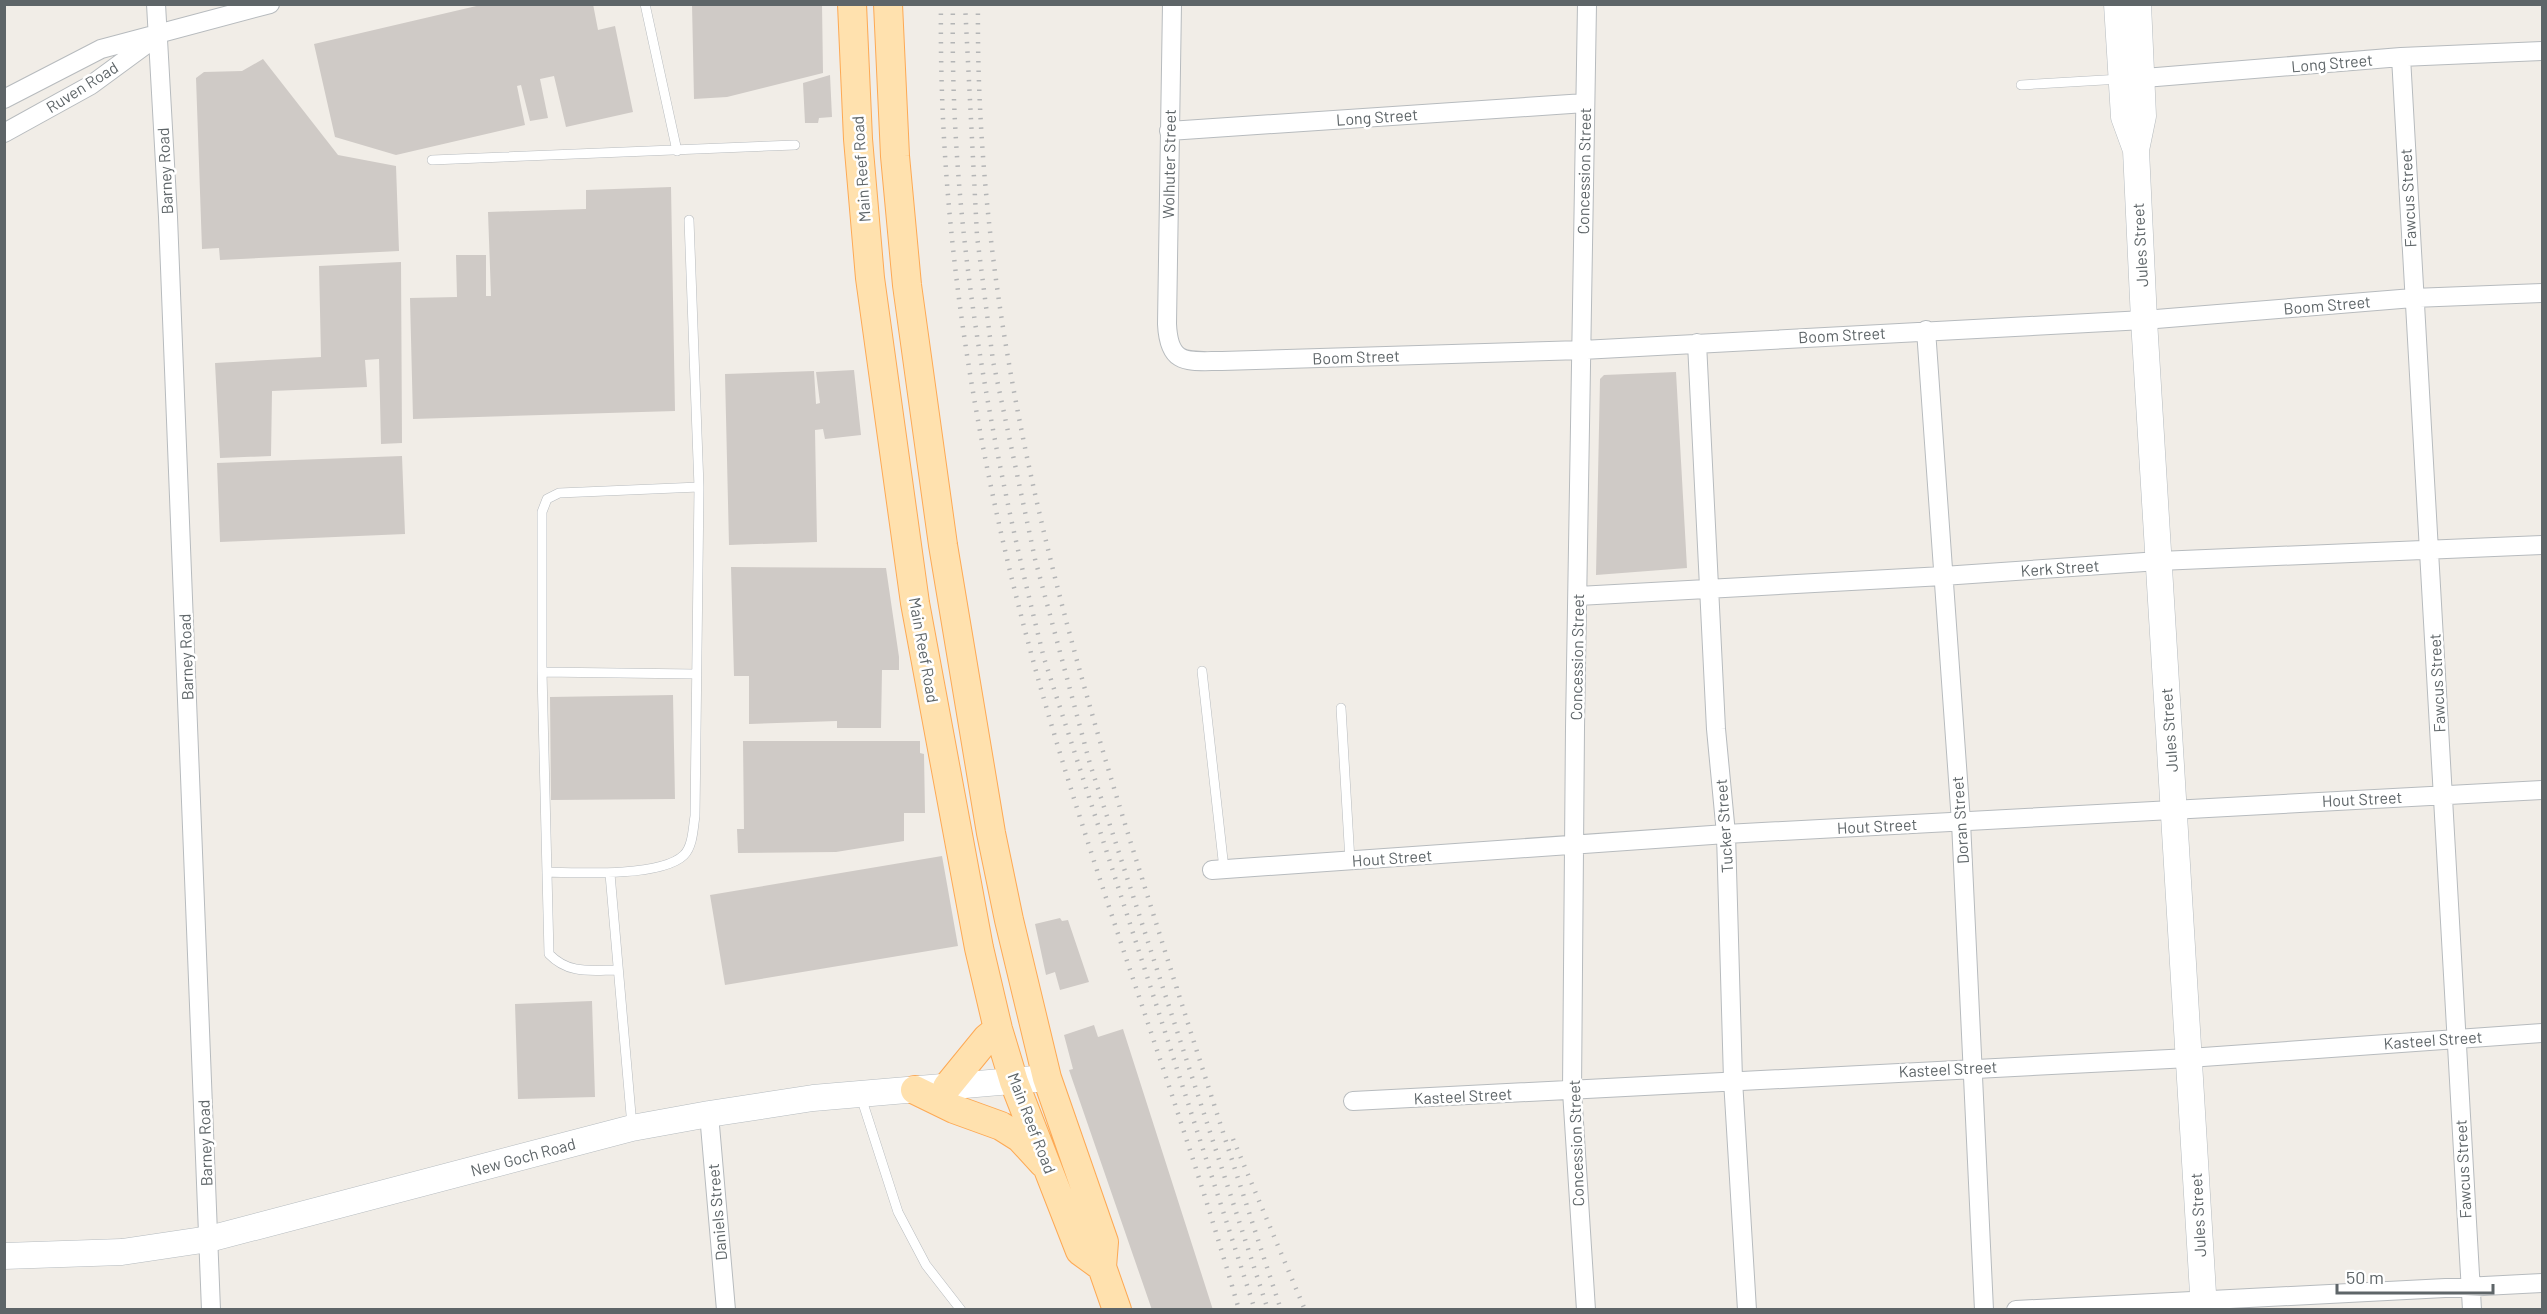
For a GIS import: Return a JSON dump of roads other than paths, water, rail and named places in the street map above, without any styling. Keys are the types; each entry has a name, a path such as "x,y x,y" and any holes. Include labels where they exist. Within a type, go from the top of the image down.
{"main road":[{"name":"Main Reef Road","path":"852,4 862,198 890,434 917,615 979,948 998,1029 1014,1082 1080,1251 1102,1267"},
{"name":"Main Reef Road","path":"888,4 895,156 907,285 943,545 994,844 1013,940 1047,1078 1104,1242 1102,1267 1117,1310"},
{"name":"Jules Street","path":"2117,4 2132,79"},
{"name":"Jules Street","path":"2138,4 2132,79 2124,117 2136,150 2144,320 2203,1305"},
{"path":"947,1087 987,1038 998,1029"},
{"name":"New Goch Road","path":"4,1256 122,1252 209,1239 632,1128 709,1114 813,1098 1047,1078"},
{"path":"915,1090 954,1109 1001,1126 1020,1138 1050,1171"}],"street":[{"name":"Barney Road","path":"156,4 169,252 211,1310"},
{"name":"Ruven Road","path":"4,99 101,49 157,36 270,4"},
{"name":"Wolhuter Street","path":"1167,324 1172,4"},
{"name":"Concession Street","path":"1586,1310 1572,1091 1576,846 1575,728 1587,4"},
{"name":"Ruven Road","path":"4,133 91,85 157,36"},
{"name":"Long Street","path":"2132,79 2401,57 2542,51"},
{"name":"Fawcus Street","path":"2401,57 2412,298 2429,550 2472,1310"},
{"name":"Long Street","path":"1169,131 1585,103"},
{"name":"Boom Street","path":"1167,324 1168,341 1172,352 1181,359 1193,361 1582,350 2144,320 2412,298 2542,293"},
{"name":"Doran Street","path":"1926,330 1960,822 1984,1310"},
{"name":"Tucker Street","path":"1696,344 1708,589 1726,834 1733,1080 1747,1310"},
{"name":"Kerk Street","path":"1578,596 1943,576 2159,561 2542,545"},
{"name":"Hout Street","path":"1218,870 1726,834 2542,790"},
{"name":"Kasteel Street","path":"1353,1101 2189,1058 2542,1033"},
{"name":"Daniels Street","path":"709,1114 726,1310"},
{"path":"2016,1310 2203,1305 2542,1283"}],"lane":[{"path":"645,4 677,151"},
{"path":"2021,85 2132,79"},
{"path":"432,160 795,145"},
{"path":"547,872 610,874 672,864 685,854 692,838 695,816 699,487 689,220"},
{"path":"618,970 572,970 559,964 549,954 542,672 542,512 547,499 559,493 699,487"},
{"path":"1202,671 1218,870"},
{"path":"542,672 695,674"},
{"path":"1341,708 1350,861"},
{"path":"610,874 632,1128"},
{"path":"860,1094 898,1212 926,1265 961,1310"}],"railway":[{"path":"941,4 942,96 947,188 957,280 986,462 1006,552 1028,642 1075,803 1194,1164 1239,1310"},
{"path":"953,4 958,169 966,252 990,416 1024,578 1044,658 1255,1310"},
{"path":"965,4 977,236 993,361 1035,559 1090,764 1268,1310"},
{"path":"978,4 981,119 990,232 1006,344 1026,454 1052,564 1112,782 1281,1310"},
{"path":"1233,1139 1305,1310"}]}
